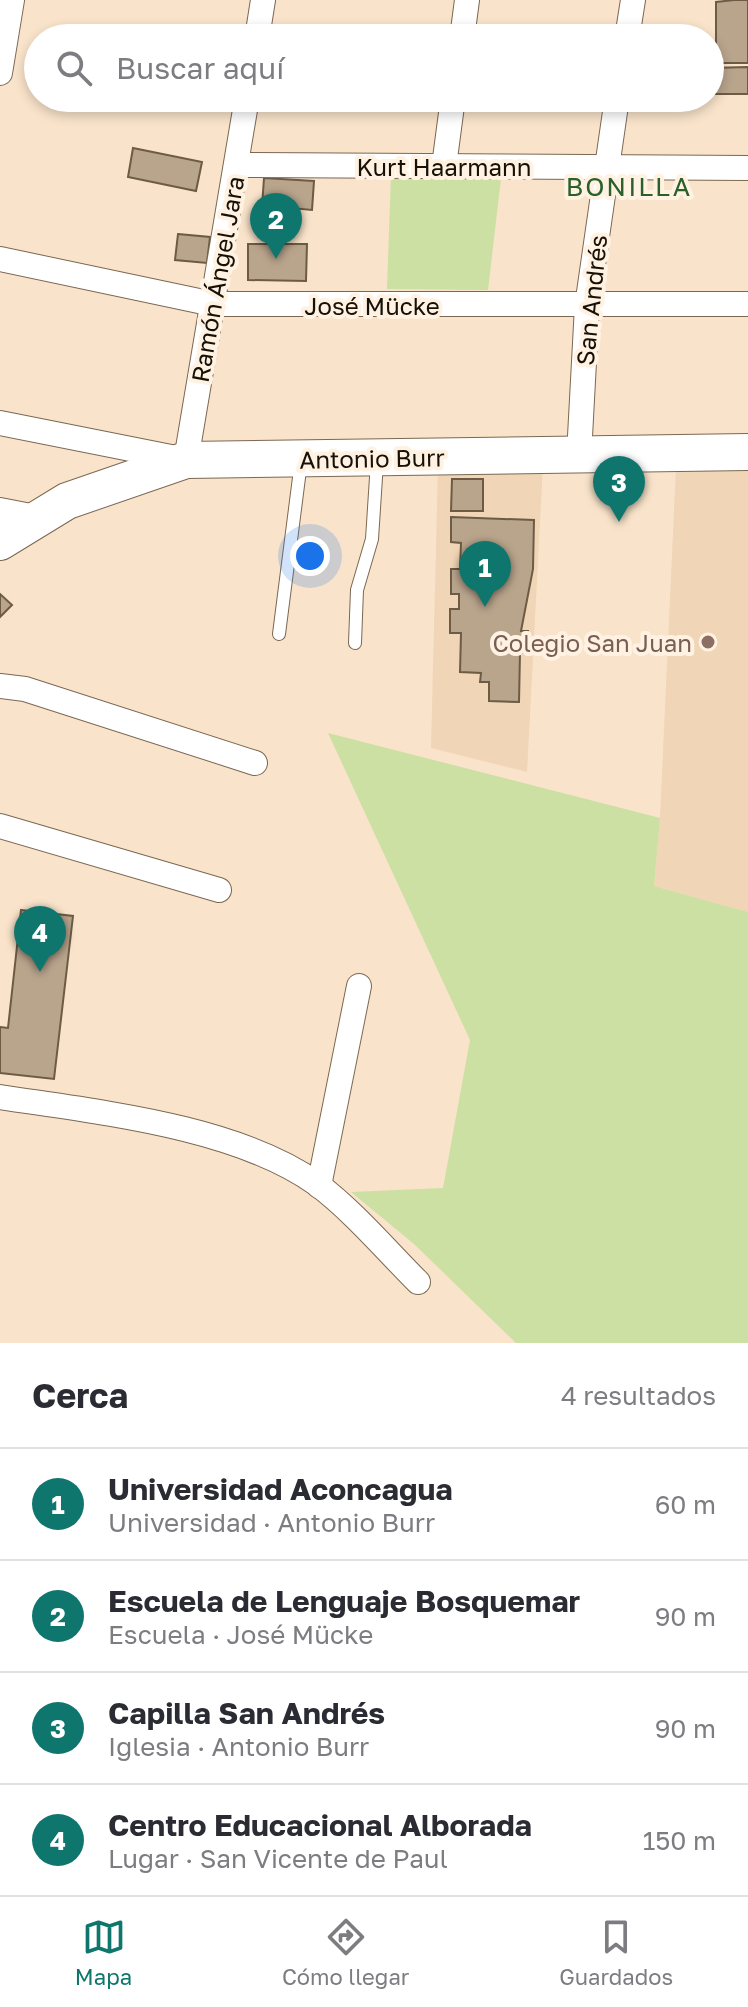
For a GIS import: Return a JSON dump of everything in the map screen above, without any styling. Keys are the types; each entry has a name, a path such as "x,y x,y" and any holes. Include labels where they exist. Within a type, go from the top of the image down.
{"street":[{"path":"0,73 12,0"},
{"path":"259,24 263,0"},
{"path":"464,24 467,0"},
{"path":"629,24 633,0"},
{"name":"Ramón Ángel Jara","path":"186,460 245,112"},
{"path":"444,166 451,112"},
{"name":"San Andrés","path":"579,455 587,306 615,112"},
{"name":"Kurt Haarmann","path":"237,165 748,168"},
{"name":"José Mücke","path":"0,259 213,304 748,304"},
{"name":"Antonio Burr","path":"0,423 186,460 748,452"},
{"path":"0,542 36,517 120,480 186,460"},
{"path":"0,510 36,517"},
{"path":"0,686 25,689 255,763"},
{"path":"0,826 219,890"},
{"path":"319,1186 359,986"},
{"path":"0,1097 166,1126 285,1164 319,1186 418,1282"}],"lane":[{"path":"355,643 357,590 372,539 377,458"},
{"path":"279,634 301,459"}],"shaded area":[{"path":"543,464 527,772 431,748 438,467"},
{"name":"Colegio San Juan","path":"748,464 748,912 654,886 660,818 676,467"}],"green space":[{"path":"391,175 501,178 488,290 387,289"},
{"path":"328,733 660,818 654,886 748,912 748,1343 516,1343 414,1244 351,1192 443,1188 470,1040"}],"building":[{"path":"748,0 748,63 724,63 724,24 716,24 716,2"},
{"path":"748,67 748,94 724,94 724,68"},
{"path":"133,148 202,162 196,191 128,177"},
{"path":"264,178 314,181 312,210 291,208 290,223 261,221"},
{"path":"178,234 210,237 207,263 175,260"},
{"path":"248,244 307,244 306,281 248,280"},
{"path":"452,479 483,479 483,511 451,511"},
{"path":"451,517 534,520 533,569 521,631 528,631 528,653 520,653 519,702 489,701 489,682 480,682 481,673 460,672 461,633 450,633 450,609 459,609 459,594 451,594 451,569 460,569 461,543 451,542"},
{"path":"0,594 12,605 0,617"},
{"path":"21,910 73,916 54,1079 0,1073 0,1027 8,1028"}],"place":[{"name":"Escuela de Lenguaje Bosquemar","path":"276,259"},
{"name":"Capilla San Andrés","path":"619,522"},
{"name":"Universidad Aconcagua","path":"485,607"},
{"name":"Colegio San Juan","path":"708,642"},
{"name":"Centro Educacional Alborada","path":"40,972"}],"district":[{"name":"BONILLA","path":"629,186"}]}
